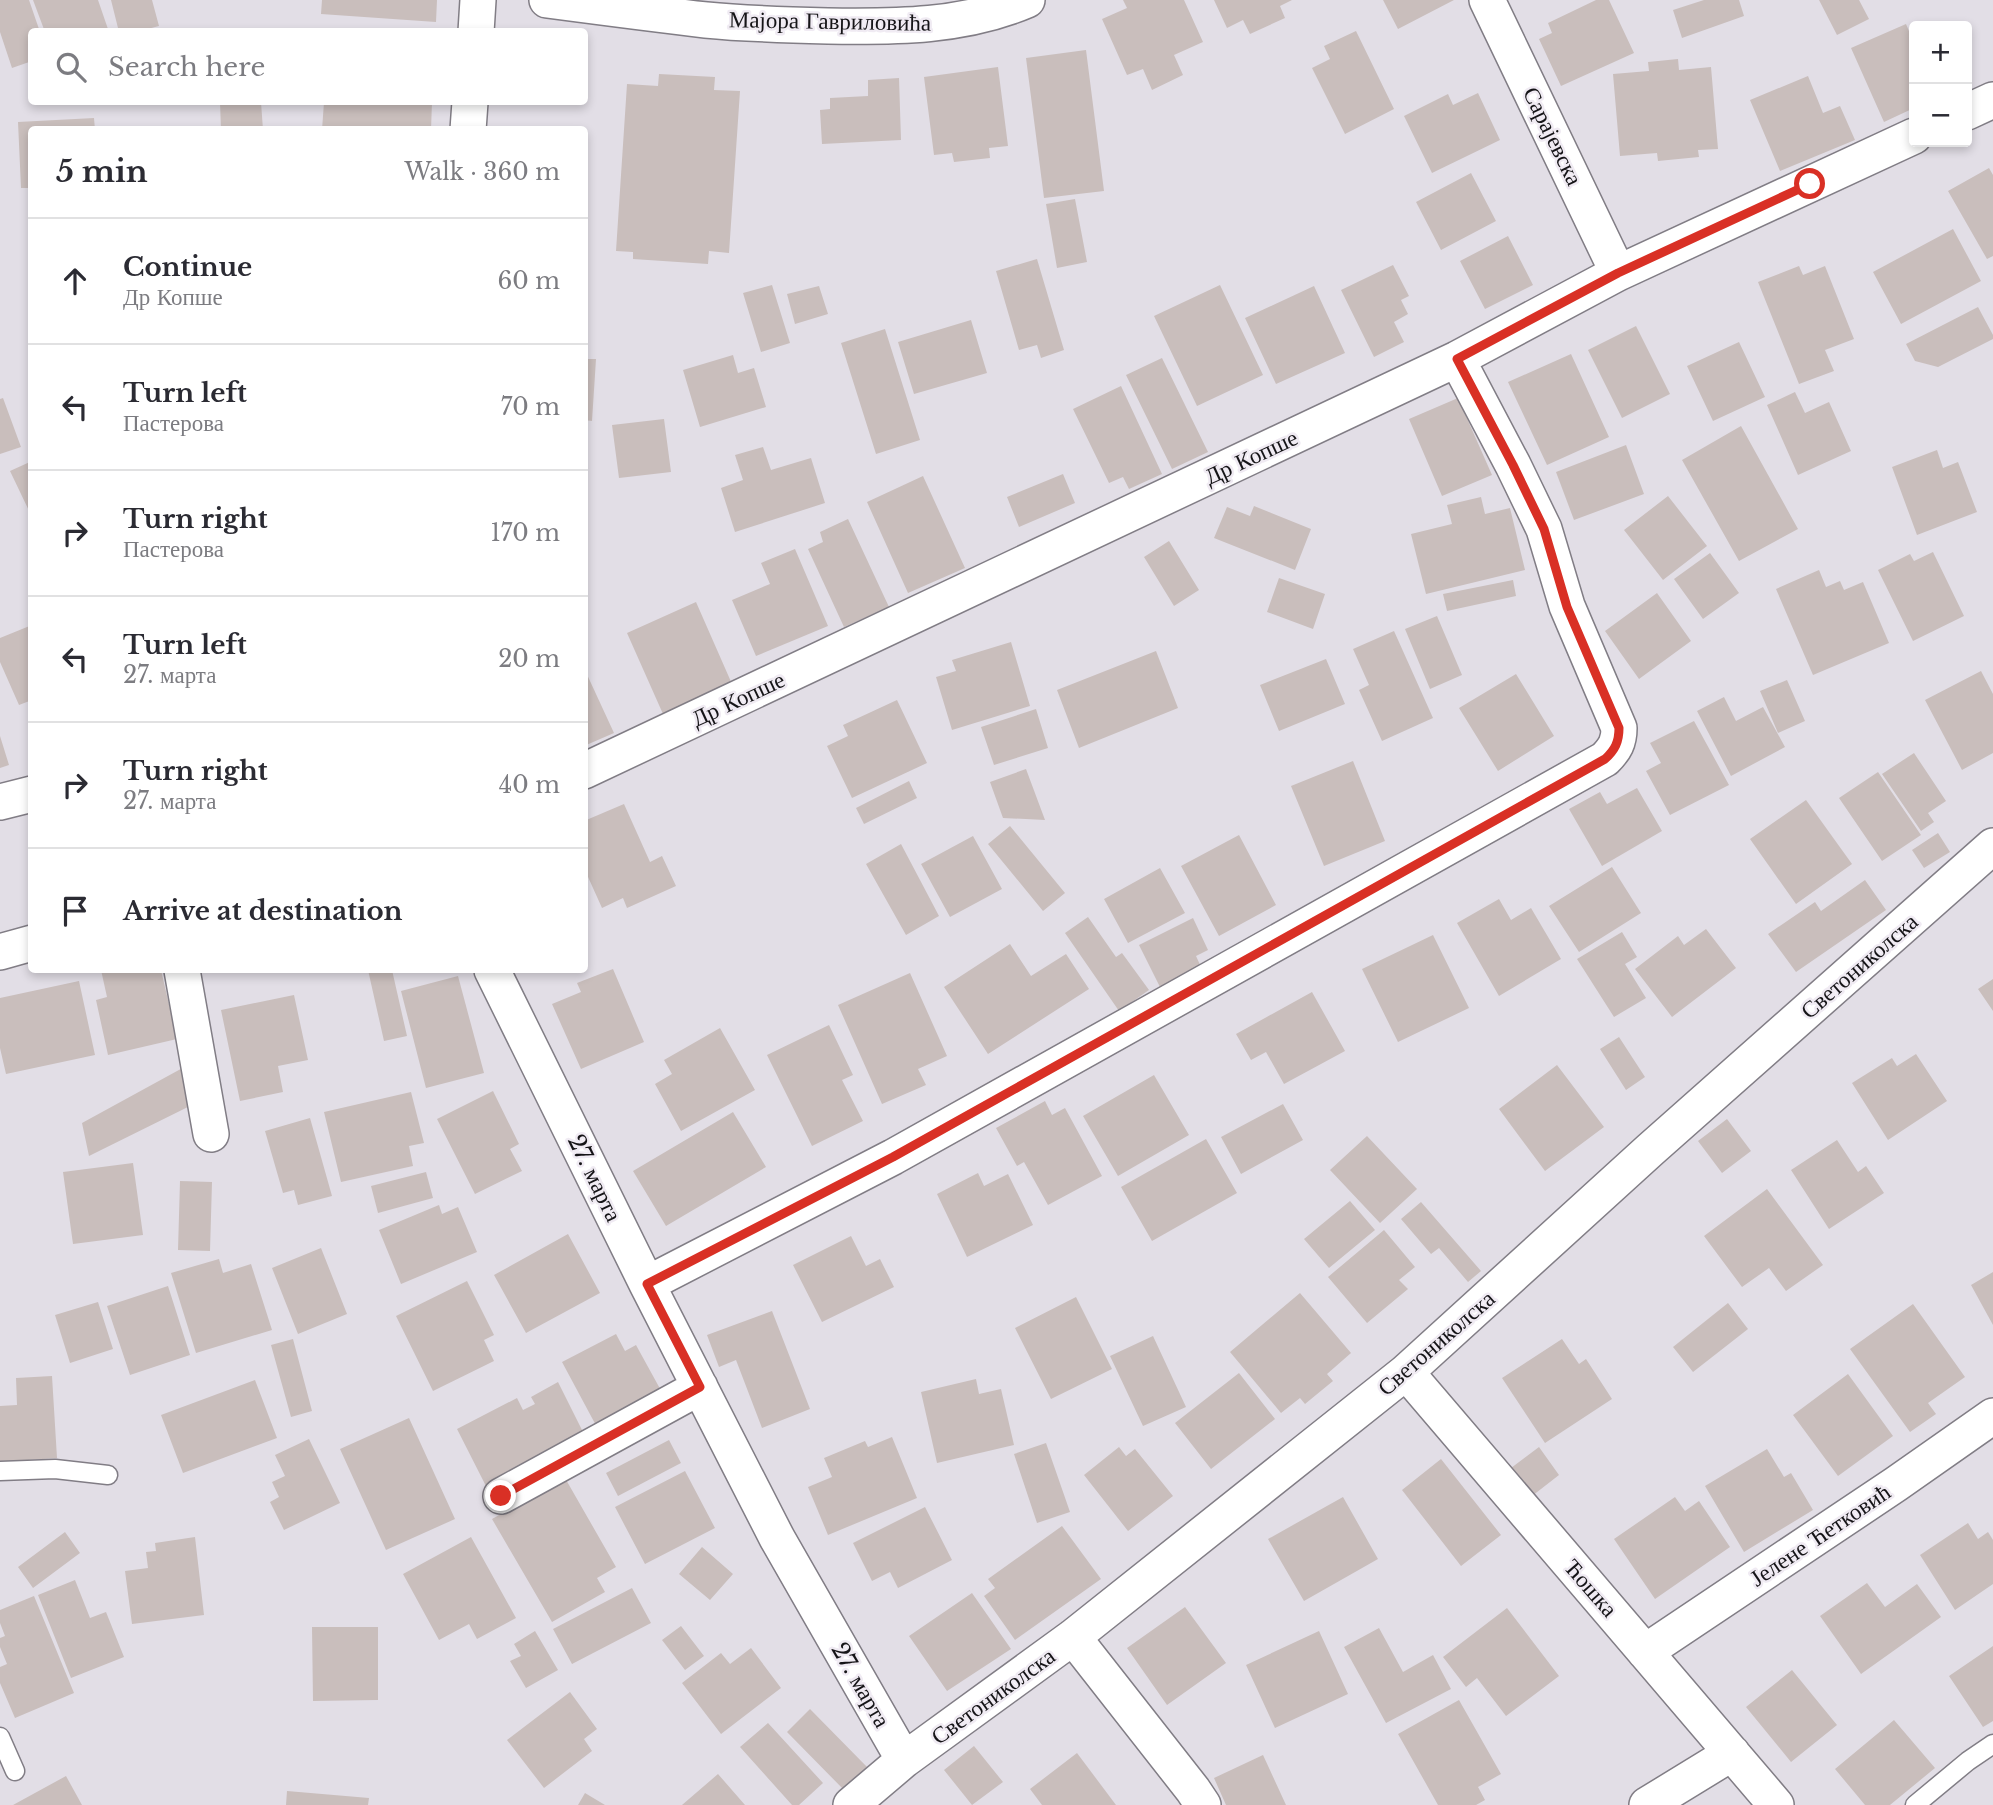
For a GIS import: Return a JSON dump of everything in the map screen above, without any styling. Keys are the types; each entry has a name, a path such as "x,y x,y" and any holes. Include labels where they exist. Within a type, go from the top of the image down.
{"street":[{"path":"476,28 478,0"},
{"name":"Мајора Гавриловића","path":"547,0 706,20 783,25 910,26 957,21 1007,9 1027,0"},
{"name":"Сарајевска","path":"1487,0 1618,273"},
{"path":"1972,110 1993,100"},
{"path":"468,126 470,105"},
{"name":"Др Копше","path":"588,769 1457,359 1618,273 1909,138"},
{"path":"647,1284 893,1157 1605,759 1612,752 1619,738 1619,728 1567,607 1544,529 1457,359"},
{"path":"0,802 28,795"},
{"name":"Светониколска","path":"851,1805 904,1760 1073,1637 1406,1372 1650,1150 1993,846"},
{"path":"0,952 28,944"},
{"path":"183,973 211,1134"},
{"name":"27. марта","path":"493,973 647,1284 777,1538 904,1760"},
{"name":"Ћошка","path":"1406,1372 1776,1805"},
{"path":"501,1496 700,1387"},
{"name":"Јелене Ћетковић","path":"1645,1651 1896,1485 1993,1416"},
{"path":"1073,1637 1203,1805"},
{"path":"1647,1805 1732,1754"}],"lane":[{"path":"0,1471 55,1469 108,1475"},
{"path":"0,1737 15,1772"},
{"path":"1915,1805 1968,1760 1993,1744"}],"building":[{"path":"0,0 29,0 39,28 28,28 28,62 12,68 0,32"},
{"path":"33,0 98,0 108,28 44,28"},
{"path":"111,0 152,0 159,26 118,28"},
{"path":"322,0 437,0 436,22 321,14"},
{"path":"1123,0 1184,0 1203,42 1174,55 1183,75 1152,90 1143,69 1127,75 1102,19 1127,8"},
{"path":"1214,0 1292,0 1280,6 1285,18 1250,34 1243,20 1227,28"},
{"path":"1383,0 1454,0 1398,29"},
{"path":"1596,0 1609,0 1634,53 1561,86 1539,39 1552,33 1548,23"},
{"path":"1704,0 1739,0 1744,16 1682,38 1673,10"},
{"path":"1819,0 1859,0 1869,19 1837,35"},
{"path":"1906,24 1909,31 1909,110 1884,122 1851,48"},
{"path":"1356,31 1394,109 1345,134 1312,68 1330,59 1324,46"},
{"path":"1086,50 1104,191 1044,198 1026,58"},
{"path":"1678,59 1679,70 1711,67 1718,149 1698,150 1699,157 1658,161 1657,153 1620,156 1613,74 1649,71 1648,62"},
{"path":"998,67 1008,146 989,148 990,158 954,162 952,153 934,155 924,77"},
{"path":"659,74 715,77 714,90 740,91 729,253 709,251 708,264 633,259 633,252 616,251 627,84 658,86"},
{"path":"1808,76 1823,113 1840,106 1855,140 1780,171 1750,100"},
{"path":"899,78 901,140 822,144 820,110 830,109 830,98 868,96 868,80"},
{"path":"1478,93 1500,140 1432,173 1404,116 1448,94 1453,105"},
{"path":"220,105 261,105 263,126 221,126"},
{"path":"324,105 432,105 431,126 322,126"},
{"path":"94,118 95,126 28,126 28,188 21,188 18,122"},
{"path":"1989,168 1993,175 1993,256 1987,259 1948,191"},
{"path":"1471,173 1496,221 1441,250 1416,202"},
{"path":"1075,199 1087,262 1057,268 1046,204"},
{"path":"1953,229 1981,281 1901,324 1873,272"},
{"path":"1508,236 1533,285 1485,309 1460,261"},
{"path":"1037,259 1064,350 1041,358 1037,345 1019,350 996,271"},
{"path":"1393,265 1409,296 1401,300 1408,314 1394,322 1404,342 1374,357 1341,290"},
{"path":"1799,266 1803,275 1825,266 1854,339 1825,350 1834,371 1799,384 1758,282"},
{"path":"772,285 790,343 761,352 743,293"},
{"path":"1220,285 1263,375 1197,406 1154,316"},
{"path":"819,286 828,314 795,324 787,294"},
{"path":"1314,286 1345,353 1276,384 1245,318"},
{"path":"1978,307 1993,339 1938,367 1915,361 1906,344"},
{"path":"971,320 987,373 914,394 898,342"},
{"path":"1636,326 1670,394 1622,418 1588,350"},
{"path":"885,329 920,440 876,454 841,343"},
{"path":"1739,342 1765,397 1713,421 1687,366"},
{"path":"1571,354 1609,437 1547,465 1508,382"},
{"path":"733,355 738,373 754,368 766,407 700,427 683,370"},
{"path":"1162,358 1208,452 1172,469 1126,375"},
{"path":"588,359 596,359 592,421 588,420"},
{"path":"1121,386 1162,474 1129,489 1123,477 1109,483 1073,409"},
{"path":"1795,392 1805,413 1829,402 1851,451 1798,475 1767,405"},
{"path":"3,398 21,447 0,454 0,399"},
{"path":"1458,398 1492,475 1442,496 1409,419"},
{"path":"664,419 671,472 619,478 612,425"},
{"path":"1741,426 1798,529 1739,561 1682,460"},
{"path":"1626,445 1644,494 1574,520 1556,472"},
{"path":"763,447 771,470 811,458 825,503 735,532 721,488 743,480 735,455"},
{"path":"1937,450 1943,468 1958,462 1977,512 1917,535 1892,467"},
{"path":"28,463 28,509 10,471"},
{"path":"1063,474 1075,503 1019,527 1007,497"},
{"path":"923,476 965,568 908,593 867,502"},
{"path":"1668,496 1707,546 1663,580 1624,530"},
{"path":"1481,497 1485,514 1510,508 1525,570 1426,594 1411,534 1452,524 1447,505"},
{"path":"1254,506 1311,529 1295,570 1214,538 1227,507 1250,516"},
{"path":"848,519 889,607 844,627 808,549 823,542 820,532"},
{"path":"1169,541 1199,590 1174,606 1144,557"},
{"path":"795,549 828,626 756,656 732,600 770,584 761,563"},
{"path":"1933,552 1964,616 1913,641 1878,570 1910,554 1914,561"},
{"path":"1710,553 1739,593 1703,619 1674,579"},
{"path":"1819,570 1826,587 1840,581 1844,590 1863,582 1889,643 1813,675 1776,589"},
{"path":"1279,578 1325,594 1313,629 1267,612"},
{"path":"1513,580 1516,596 1447,611 1443,594"},
{"path":"1657,593 1691,641 1639,679 1605,631"},
{"path":"696,602 732,684 663,714 627,633"},
{"path":"1437,616 1462,675 1430,689 1405,629"},
{"path":"28,627 28,702 19,705 0,662 0,638"},
{"path":"1394,631 1433,718 1382,741 1359,690 1369,685 1353,649"},
{"path":"1011,642 1030,706 952,730 936,677 956,671 952,660"},
{"path":"1156,651 1178,708 1079,748 1057,690"},
{"path":"1326,659 1345,704 1279,731 1260,685"},
{"path":"1981,671 1993,694 1993,753 1962,770 1925,700"},
{"path":"1516,674 1554,736 1498,771 1459,708"},
{"path":"588,677 614,733 588,744"},
{"path":"1787,680 1805,721 1778,733 1760,691"},
{"path":"1724,697 1736,721 1763,707 1785,747 1731,776 1697,711"},
{"path":"897,700 927,763 852,798 827,746 848,736 843,725"},
{"path":"1036,709 1048,748 994,765 981,727"},
{"path":"1694,721 1729,785 1670,815 1646,771 1661,763 1650,743"},
{"path":"0,736 9,765 0,768"},
{"path":"1914,753 1946,801 1928,813 1934,822 1921,831 1882,774"},
{"path":"1353,761 1385,841 1324,866 1291,786"},
{"path":"1026,769 1045,820 1003,818 990,782"},
{"path":"1878,772 1921,835 1882,861 1839,798"},
{"path":"909,781 917,798 864,824 856,808"},
{"path":"1637,788 1662,831 1602,866 1569,809 1600,792 1607,804"},
{"path":"1806,800 1852,864 1796,904 1750,839"},
{"path":"624,804 650,862 662,856 676,886 627,908 623,898 602,908 588,877 588,819"},
{"path":"1010,826 1065,893 1043,911 988,844"},
{"path":"1938,833 1950,852 1924,868 1912,850"},
{"path":"1239,835 1276,905 1219,936 1181,866"},
{"path":"973,836 1002,889 950,917 921,864"},
{"path":"901,844 939,916 906,935 866,864"},
{"path":"1612,867 1641,913 1579,952 1549,906"},
{"path":"1160,868 1185,913 1128,943 1104,899"},
{"path":"1865,880 1886,910 1796,972 1768,934 1815,902 1821,911"},
{"path":"1499,899 1511,920 1531,908 1561,959 1499,996 1457,923"},
{"path":"1088,917 1116,957 1122,953 1149,990 1119,1011 1065,933"},
{"path":"1193,918 1208,950 1196,956 1202,969 1161,989 1139,945"},
{"path":"1706,929 1736,968 1672,1017 1635,969 1678,936 1684,945"},
{"path":"1622,932 1637,957 1625,964 1646,998 1614,1017 1577,959"},
{"path":"1433,935 1469,1008 1398,1042 1362,969"},
{"path":"1010,944 1031,976 1066,954 1089,989 988,1054 944,987"},
{"path":"613,969 644,1042 581,1069 552,1004 581,992 577,983"},
{"path":"102,973 162,973 177,1039 108,1055 96,1000 107,997"},
{"path":"369,973 393,973 407,1036 384,1041"},
{"path":"910,973 947,1056 918,1069 926,1085 882,1104 838,1005"},
{"path":"458,976 484,1073 426,1088 401,991"},
{"path":"1993,979 1993,1011 1978,989"},
{"path":"79,981 95,1055 6,1074 0,1048 0,998"},
{"path":"1312,992 1345,1051 1284,1084 1266,1052 1251,1060 1236,1034"},
{"path":"294,995 308,1060 278,1066 283,1092 240,1101 221,1010"},
{"path":"829,1025 853,1075 842,1080 863,1121 812,1146 767,1055"},
{"path":"720,1028 755,1090 681,1131 655,1084 672,1074 664,1060"},
{"path":"1619,1037 1645,1077 1626,1090 1600,1049"},
{"path":"1916,1054 1947,1101 1888,1140 1852,1083 1892,1058 1897,1066"},
{"path":"188,1065 196,1103 89,1156 82,1123"},
{"path":"1557,1065 1604,1127 1545,1171 1499,1109"},
{"path":"1154,1075 1189,1135 1118,1176 1083,1116"},
{"path":"493,1091 519,1144 510,1149 522,1171 475,1194 437,1119"},
{"path":"411,1092 424,1143 409,1146 413,1166 341,1182 324,1112"},
{"path":"1045,1101 1052,1115 1065,1108 1102,1176 1048,1205 1024,1162 1017,1166 996,1128"},
{"path":"1283,1104 1303,1140 1241,1174 1221,1137"},
{"path":"733,1112 766,1167 666,1226 633,1171"},
{"path":"310,1118 332,1196 298,1205 294,1190 283,1193 265,1131"},
{"path":"1727,1119 1751,1151 1722,1173 1698,1141"},
{"path":"1367,1136 1417,1189 1380,1223 1330,1170"},
{"path":"1206,1139 1237,1193 1152,1241 1121,1187"},
{"path":"1837,1140 1858,1172 1866,1166 1884,1193 1829,1229 1791,1170"},
{"path":"133,1163 143,1235 73,1244 63,1172"},
{"path":"426,1172 433,1198 378,1213 371,1186"},
{"path":"978,1173 984,1186 1008,1174 1033,1225 967,1257 937,1194"},
{"path":"180,1181 212,1182 210,1251 178,1250"},
{"path":"1767,1189 1823,1265 1786,1291 1769,1268 1742,1287 1704,1236"},
{"path":"1350,1201 1375,1230 1329,1268 1304,1239"},
{"path":"1421,1202 1481,1271 1468,1282 1439,1248 1431,1254 1401,1219"},
{"path":"439,1205 442,1214 458,1207 477,1252 401,1284 379,1230"},
{"path":"1384,1230 1415,1267 1399,1280 1408,1289 1367,1323 1328,1277"},
{"path":"568,1234 600,1293 526,1333 494,1275"},
{"path":"851,1236 866,1266 880,1259 894,1287 822,1322 793,1265"},
{"path":"321,1248 347,1314 298,1334 272,1268"},
{"path":"219,1259 223,1273 251,1264 272,1330 196,1353 171,1273"},
{"path":"1993,1272 1993,1325 1971,1285"},
{"path":"467,1281 494,1335 484,1340 494,1361 433,1391 396,1316"},
{"path":"168,1286 190,1355 130,1375 107,1306"},
{"path":"1300,1293 1351,1353 1327,1374 1333,1381 1305,1404 1300,1398 1281,1413 1230,1352"},
{"path":"1076,1297 1112,1369 1051,1399 1015,1328"},
{"path":"98,1302 113,1349 70,1363 55,1315"},
{"path":"1728,1303 1748,1329 1693,1372 1673,1347"},
{"path":"1913,1304 1965,1377 1928,1403 1936,1414 1910,1432 1850,1349"},
{"path":"772,1311 810,1409 762,1428 736,1360 719,1367 707,1335"},
{"path":"616,1334 625,1351 636,1345 664,1396 599,1431 562,1362"},
{"path":"1153,1336 1186,1407 1143,1426 1110,1356"},
{"path":"293,1339 312,1411 291,1417 271,1345"},
{"path":"1562,1339 1579,1364 1586,1359 1612,1399 1545,1443 1502,1378"},
{"path":"1239,1373 1275,1419 1211,1469 1175,1423"},
{"path":"1848,1374 1893,1436 1838,1476 1793,1415"},
{"path":"52,1376 57,1458 0,1462 0,1406 17,1405 16,1378"},
{"path":"976,1379 979,1394 1001,1389 1014,1445 937,1463 921,1392"},
{"path":"255,1380 277,1438 183,1473 161,1415"},
{"path":"558,1382 584,1434 489,1492 457,1429 517,1398 523,1410 535,1404 531,1397"},
{"path":"409,1418 455,1519 386,1550 340,1449"},
{"path":"892,1437 917,1498 828,1535 808,1487 832,1477 824,1458 865,1441 868,1447"},
{"path":"309,1439 340,1503 284,1530 270,1502 279,1497 272,1482 285,1476 275,1455"},
{"path":"669,1440 681,1463 618,1496 606,1473"},
{"path":"1046,1443 1070,1512 1037,1523 1014,1454"},
{"path":"1119,1447 1126,1456 1135,1449 1173,1496 1128,1531 1084,1475"},
{"path":"1539,1447 1559,1475 1532,1496 1511,1468"},
{"path":"1767,1449 1784,1477 1791,1473 1813,1510 1744,1552 1705,1486"},
{"path":"1441,1459 1501,1535 1461,1566 1402,1490"},
{"path":"685,1471 715,1528 645,1564 615,1507"},
{"path":"565,1478 616,1567 597,1578 605,1592 552,1622 492,1519"},
{"path":"1343,1497 1378,1559 1304,1601 1268,1539"},
{"path":"1675,1497 1685,1511 1699,1501 1730,1547 1655,1599 1614,1539"},
{"path":"925,1507 952,1560 898,1588 890,1572 872,1581 853,1543"},
{"path":"1968,1523 1978,1539 1988,1532 1993,1540 1993,1584 1955,1610 1920,1555"},
{"path":"1062,1526 1101,1579 1015,1640 984,1596 995,1588 988,1579"},
{"path":"65,1532 80,1553 33,1588 18,1567"},
{"path":"195,1537 204,1615 132,1624 125,1571 148,1568 146,1552 156,1551 155,1543"},
{"path":"471,1537 516,1618 477,1639 469,1624 439,1640 403,1574"},
{"path":"702,1547 733,1574 710,1600 679,1574"},
{"path":"75,1580 90,1618 106,1612 124,1657 71,1678 38,1595"},
{"path":"1867,1583 1885,1607 1917,1584 1941,1617 1861,1674 1820,1616"},
{"path":"632,1588 651,1623 572,1664 553,1629"},
{"path":"972,1593 1011,1649 947,1691 909,1636"},
{"path":"34,1596 74,1693 15,1718 0,1683 0,1667 7,1664 0,1647 0,1638 5,1636 0,1623 0,1610"},
{"path":"1185,1607 1226,1663 1167,1705 1127,1648"},
{"path":"1507,1608 1559,1676 1506,1716 1477,1678 1466,1687 1443,1657"},
{"path":"681,1626 704,1656 685,1670 662,1640"},
{"path":"312,1627 378,1627 378,1700 313,1701"},
{"path":"1379,1628 1403,1672 1433,1655 1451,1689 1386,1723 1344,1647"},
{"path":"535,1631 558,1670 526,1688 510,1661 521,1656 514,1644"},
{"path":"1319,1631 1348,1694 1275,1728 1246,1665"},
{"path":"1993,1646 1993,1721 1983,1727 1949,1676"},
{"path":"751,1648 781,1688 721,1734 682,1683 721,1653 730,1664"},
{"path":"1792,1670 1837,1725 1791,1762 1746,1707"},
{"path":"570,1692 597,1729 584,1739 592,1751 544,1788 507,1740"},
{"path":"1459,1700 1501,1774 1478,1787 1485,1800 1476,1805 1438,1805 1398,1734"},
{"path":"810,1709 868,1768 845,1791 787,1732"},
{"path":"1894,1720 1935,1768 1890,1805 1865,1805 1835,1769"},
{"path":"768,1723 823,1783 799,1805 792,1805 740,1747"},
{"path":"974,1746 1003,1782 972,1805 944,1770"},
{"path":"1077,1753 1116,1805 1042,1805 1030,1789"},
{"path":"1263,1755 1286,1805 1226,1805 1214,1778"},
{"path":"718,1774 745,1805 682,1805"},
{"path":"66,1776 82,1805 13,1805"},
{"path":"287,1791 369,1798 368,1805 286,1805"},
{"path":"585,1793 605,1805 578,1805"}],"route":[{"path":"501,1496 700,1387 647,1284 893,1157 1605,759 1612,752 1619,738 1619,728 1567,607 1544,529 1457,359 1618,273 1810,184"}]}
